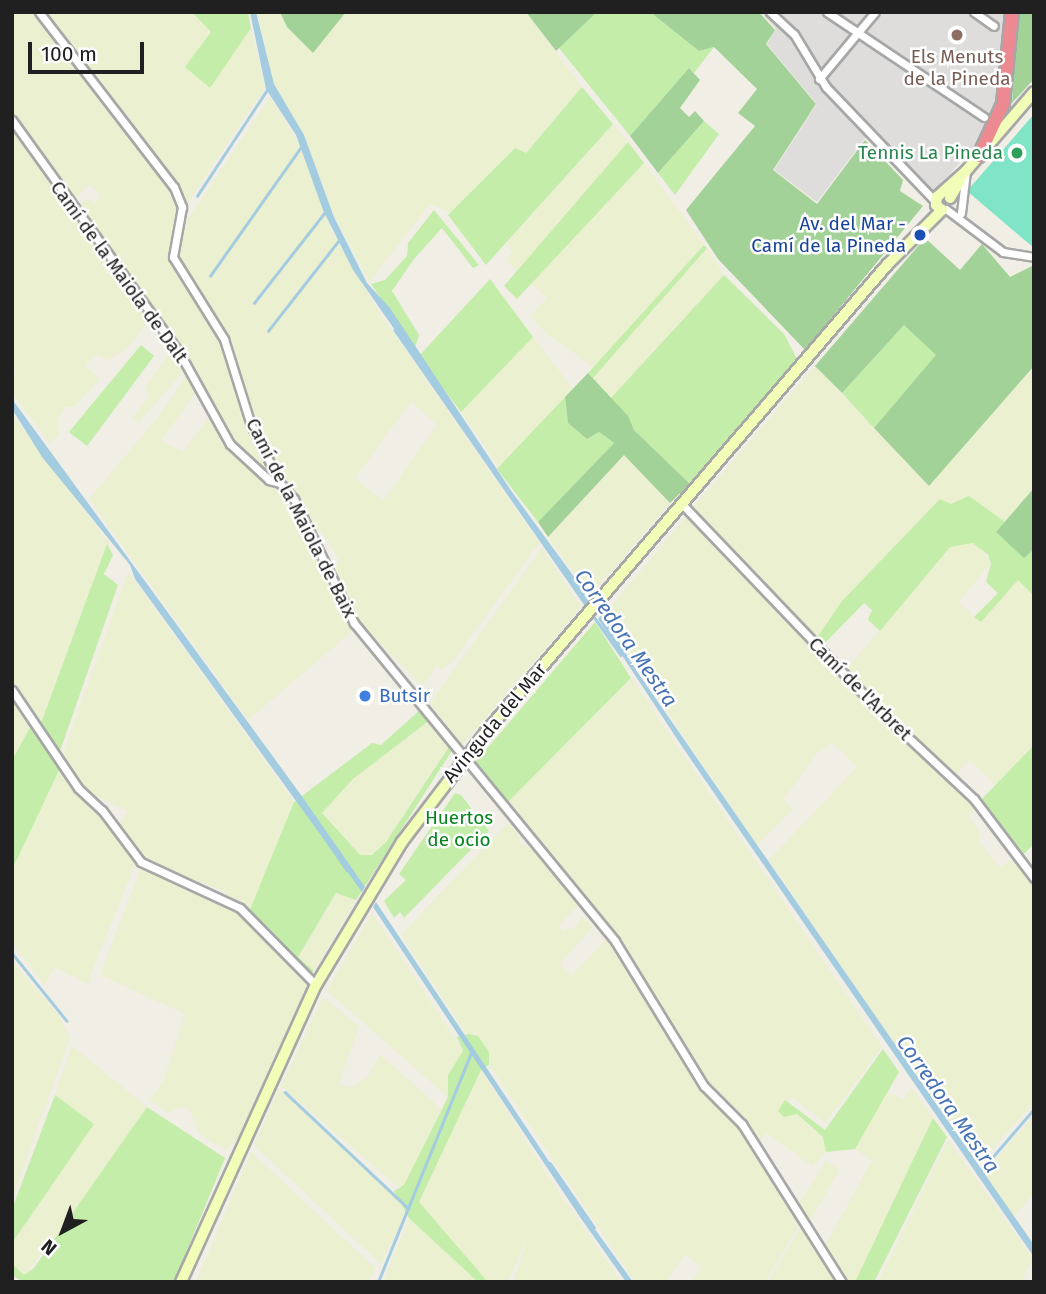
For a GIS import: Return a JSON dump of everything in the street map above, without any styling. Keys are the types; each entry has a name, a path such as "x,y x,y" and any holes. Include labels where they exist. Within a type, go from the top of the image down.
{"highway":[{"path":"979,156 1003,104 1012,12"}],"street":[{"name":"Camí de la Maiola de Baix","path":"39,12 174,187 182,207 173,257 223,339 251,425 280,483 294,499 354,623 615,941 704,1086 742,1124 842,1282"},
{"path":"770,12 794,34 819,79 943,202 994,246 1013,257 1034,257"},
{"path":"827,12 984,117"},
{"path":"819,79 875,12"},
{"path":"974,12 994,26"},
{"name":"Avinguda del Mar","path":"181,1282 316,985 372,887 464,758 943,202 1034,92"},
{"name":"Camí de la Maiola de Dalt","path":"12,120 179,352 230,444 269,480 280,483"},
{"path":"961,213 966,171"},
{"path":"943,202 961,213 973,229"},
{"name":"Camí de l'Arbret","path":"682,504 879,710 974,799 1034,878"},
{"path":"12,690 78,788 102,810 141,862 240,908 316,985"}],"shaded area":[{"path":"761,12 1009,12 1012,103 928,199 866,137 817,202 774,170 817,104 767,44 776,29"}],"green space":[{"path":"12,12 32,12 168,183 177,203 171,251 222,341 275,478 272,481 232,442 196,375 74,206 90,199 95,204 101,195 89,184 73,201 12,113"},
{"path":"44,12 192,12 211,32 209,88 251,28 265,87 186,206 159,161"},
{"path":"192,12 248,12 251,28 210,88 185,67 211,32"},
{"path":"257,12 280,12 287,27 313,52 346,12 526,12 582,87 525,153 515,148 451,213 430,204 369,282 333,213 304,135 274,84"},
{"path":"280,12 346,12 313,53 287,27"},
{"path":"526,12 597,12 556,51"},
{"path":"597,12 650,12 699,51 714,47 694,73 689,68 630,136 559,48"},
{"path":"650,12 759,12 775,30 766,44 816,104 773,170 817,204 865,140 903,180 900,191 923,206 805,350 718,259 686,210 755,126 738,113 757,89 714,47 699,51"},
{"path":"1017,12 1034,12 1034,79 1012,103"},
{"path":"689,68 700,80 680,108 689,117 695,111 704,121 658,173 630,136"},
{"path":"582,87 613,124 486,265 448,215 515,148 526,153"},
{"path":"270,97 298,142 332,232 377,309 539,543 453,661 442,669 436,667 422,686 353,616 332,572 339,560 319,528 314,533 256,430 234,357 180,265 178,234","holes":["411,401 437,425 383,501 355,478"]},
{"name":"Tennis La Pineda","path":"1034,114 1034,248 967,191"},
{"path":"704,121 719,134 675,195 658,173"},
{"path":"12,124 150,319 126,350 107,360 96,355 85,365 100,379 74,407 65,407 58,419 59,434 50,443 12,393 16,368 12,364"},
{"path":"613,124 628,142 517,271 506,259 513,252 506,244"},
{"path":"628,142 644,163 517,299 504,286"},
{"path":"644,163 704,245 593,367 547,334 530,316 547,298 531,283"},
{"path":"434,210 479,265 473,268 442,228 414,259 392,291 419,335 415,348 371,284 385,280 407,256 408,243"},
{"path":"925,238 960,270 982,244 1010,277 1034,265 1034,366 929,486 874,428 936,355 904,325 842,393 815,366"},
{"path":"704,245 707,248 593,378 588,373"},
{"path":"707,248 724,275 611,398 593,378"},
{"path":"724,275 784,334 797,359 690,484 634,430 611,398"},
{"path":"490,279 533,337 461,412 419,356"},
{"path":"904,325 937,355 874,428 842,393"},
{"path":"533,337 573,389 499,467 461,412"},
{"path":"141,345 154,356 87,446 69,432"},
{"path":"170,353 183,371 139,423 133,417 149,396 144,388"},
{"path":"815,366 929,486 1034,366 1034,488 1005,522 973,499 951,504 940,499 842,601 816,639 691,510"},
{"path":"588,373 628,416 634,430 690,484 670,503 624,455 548,537 538,522 614,443 599,432 587,439 568,423 565,397"},
{"path":"186,376 195,393 161,441 183,452 209,417 240,459 291,503 357,627 248,720 89,499 159,416"},
{"path":"565,397 568,423 587,439 599,432 614,443 538,522 497,469"},
{"path":"12,415 108,542 40,726 12,686"},
{"path":"624,455 670,503 590,596 548,537"},
{"path":"1034,488 1034,549 1024,558 996,532"},
{"path":"969,496 1005,522 996,532 1024,557 1034,549 1034,596 1018,580 981,622 974,617 998,593 986,582 991,563 988,555 973,543 950,547 880,631 868,620 872,610 864,603 824,644 816,639 842,601 940,499 951,504"},
{"path":"687,516 870,707 970,800 976,808 969,817 979,831 979,842 1000,867 1015,858 1034,883 1034,1102 978,1166 769,860 857,767 832,743 816,754 784,799 793,809 757,845 603,616"},
{"path":"974,542 991,563 958,602 981,622 1018,579 1034,596 1034,745 995,785 970,760 954,776 845,671 950,547"},
{"path":"107,544 113,555 104,574 118,585 59,754 40,726"},
{"path":"542,548 581,607 462,745 430,703"},
{"path":"128,572 294,802 249,912 223,891 143,859 120,826 127,811 86,791 62,757"},
{"path":"595,622 631,678 506,804 473,765"},
{"path":"631,678 882,1047 825,1123 792,1097 779,1111 796,1114 823,1137 827,1151 812,1166 766,1133 759,1143 708,1084 621,944 506,804"},
{"path":"12,695 31,726 12,760"},
{"path":"421,709 430,720 353,779 322,813 360,855 372,855 386,842 449,747 453,749 356,900 336,893 298,957 314,971 307,975 249,912 294,802 372,743 381,745"},
{"path":"428,722 449,747 386,842 372,855 360,855 322,813 353,779"},
{"path":"31,726 61,766 12,870 12,760"},
{"path":"1034,745 1034,844 1024,854 981,800"},
{"path":"61,766 136,861 87,984 55,967 45,985 12,943 12,870"},
{"name":"Huertos de ocio","path":"455,793 461,795 489,831 404,918 400,912 394,918 384,901 406,880 399,874"},
{"path":"508,823 518,834 520,844 531,848 579,905 558,926 563,932 570,927 574,931 582,916 592,928 560,963 571,976 606,940 611,945 703,1089 737,1122 801,1222 765,1282 692,1282 702,1267 685,1255 665,1282 635,1282 489,1065 489,1052 478,1036 466,1033 401,935"},
{"path":"142,865 229,904 309,985 240,1136 226,1150 200,1135 190,1111 182,1106 168,1113 150,1100 164,1079 185,1014 100,975"},
{"path":"337,893 356,900 314,971 298,957"},
{"path":"372,913 463,1051 448,1075 448,1097 327,991"},
{"path":"12,961 59,1016 70,1038 12,1198"},
{"path":"323,997 359,1026 339,1083 349,1088 367,1078 380,1054 441,1109 404,1186 397,1186 281,1086"},
{"path":"468,1034 478,1036 489,1052 489,1065 481,1070 419,1202 488,1282 478,1282 409,1218 394,1191 404,1185 448,1097 448,1075 463,1051 457,1037"},
{"path":"72,1046 147,1107 77,1210 24,1276 12,1264 12,1243 94,1124 55,1095"},
{"path":"883,1049 899,1072 855,1149 826,1152 823,1137 797,1114 784,1117 778,1111 785,1100 825,1130"},
{"path":"481,1070 550,1179 621,1282 513,1282 532,1225 508,1282 488,1282 419,1202"},
{"path":"911,1087 933,1118 855,1282 845,1282 824,1248 872,1160 855,1149 888,1092 904,1100"},
{"path":"279,1089 399,1201 406,1213 381,1264 254,1145"},
{"path":"55,1095 94,1124 12,1243 12,1209"},
{"path":"147,1107 225,1158 174,1282 23,1282 12,1275 12,1264 24,1275 34,1268"},
{"path":"1034,1115 1034,1193 1012,1218 984,1173"},
{"path":"933,1118 947,1137 874,1282 855,1282"},
{"path":"948,1140 1033,1259 1021,1282 878,1282"},
{"path":"251,1152 375,1268 369,1282 196,1282"},
{"path":"826,1161 839,1170 810,1222 799,1203"},
{"path":"409,1218 414,1220 478,1282 383,1282"},
{"path":"801,1226 803,1227 838,1282 768,1282"}],"water":[{"path":"250,12 256,12 274,84 304,135 334,217 367,283 390,308 512,492 591,600 587,605 353,270 323,210 296,135 266,89"},
{"path":"12,399 301,795 365,887 362,892 135,579 130,565 42,457 12,409"},
{"path":"602,614 638,673 1034,1245 1034,1257 683,748 598,619"},
{"path":"376,902 584,1214 633,1282 626,1282 580,1217 373,907"}],"waterway":[{"path":"197,196 269,87"},
{"path":"210,276 303,144"},
{"path":"254,303 326,211"},
{"path":"268,331 339,240"},
{"name":"Corredora Mestra","path":"395,330 589,609"},
{"name":"Corredora Mestra","path":"592,614 621,655"},
{"path":"323,835 347,870"},
{"path":"12,953 67,1021"},
{"path":"378,1282 472,1051"},
{"path":"285,1092 409,1209"},
{"path":"978,1174 1034,1109"},
{"path":"550,1163 594,1227"}],"place":[{"name":"Els Menuts de la Pineda","path":"957,35"},
{"name":"Tennis La Pineda","path":"1017,153"},
{"name":"Av. del Mar - Camí de la Pineda","path":"920,235"},
{"name":"Butsir","path":"365,696"}]}
